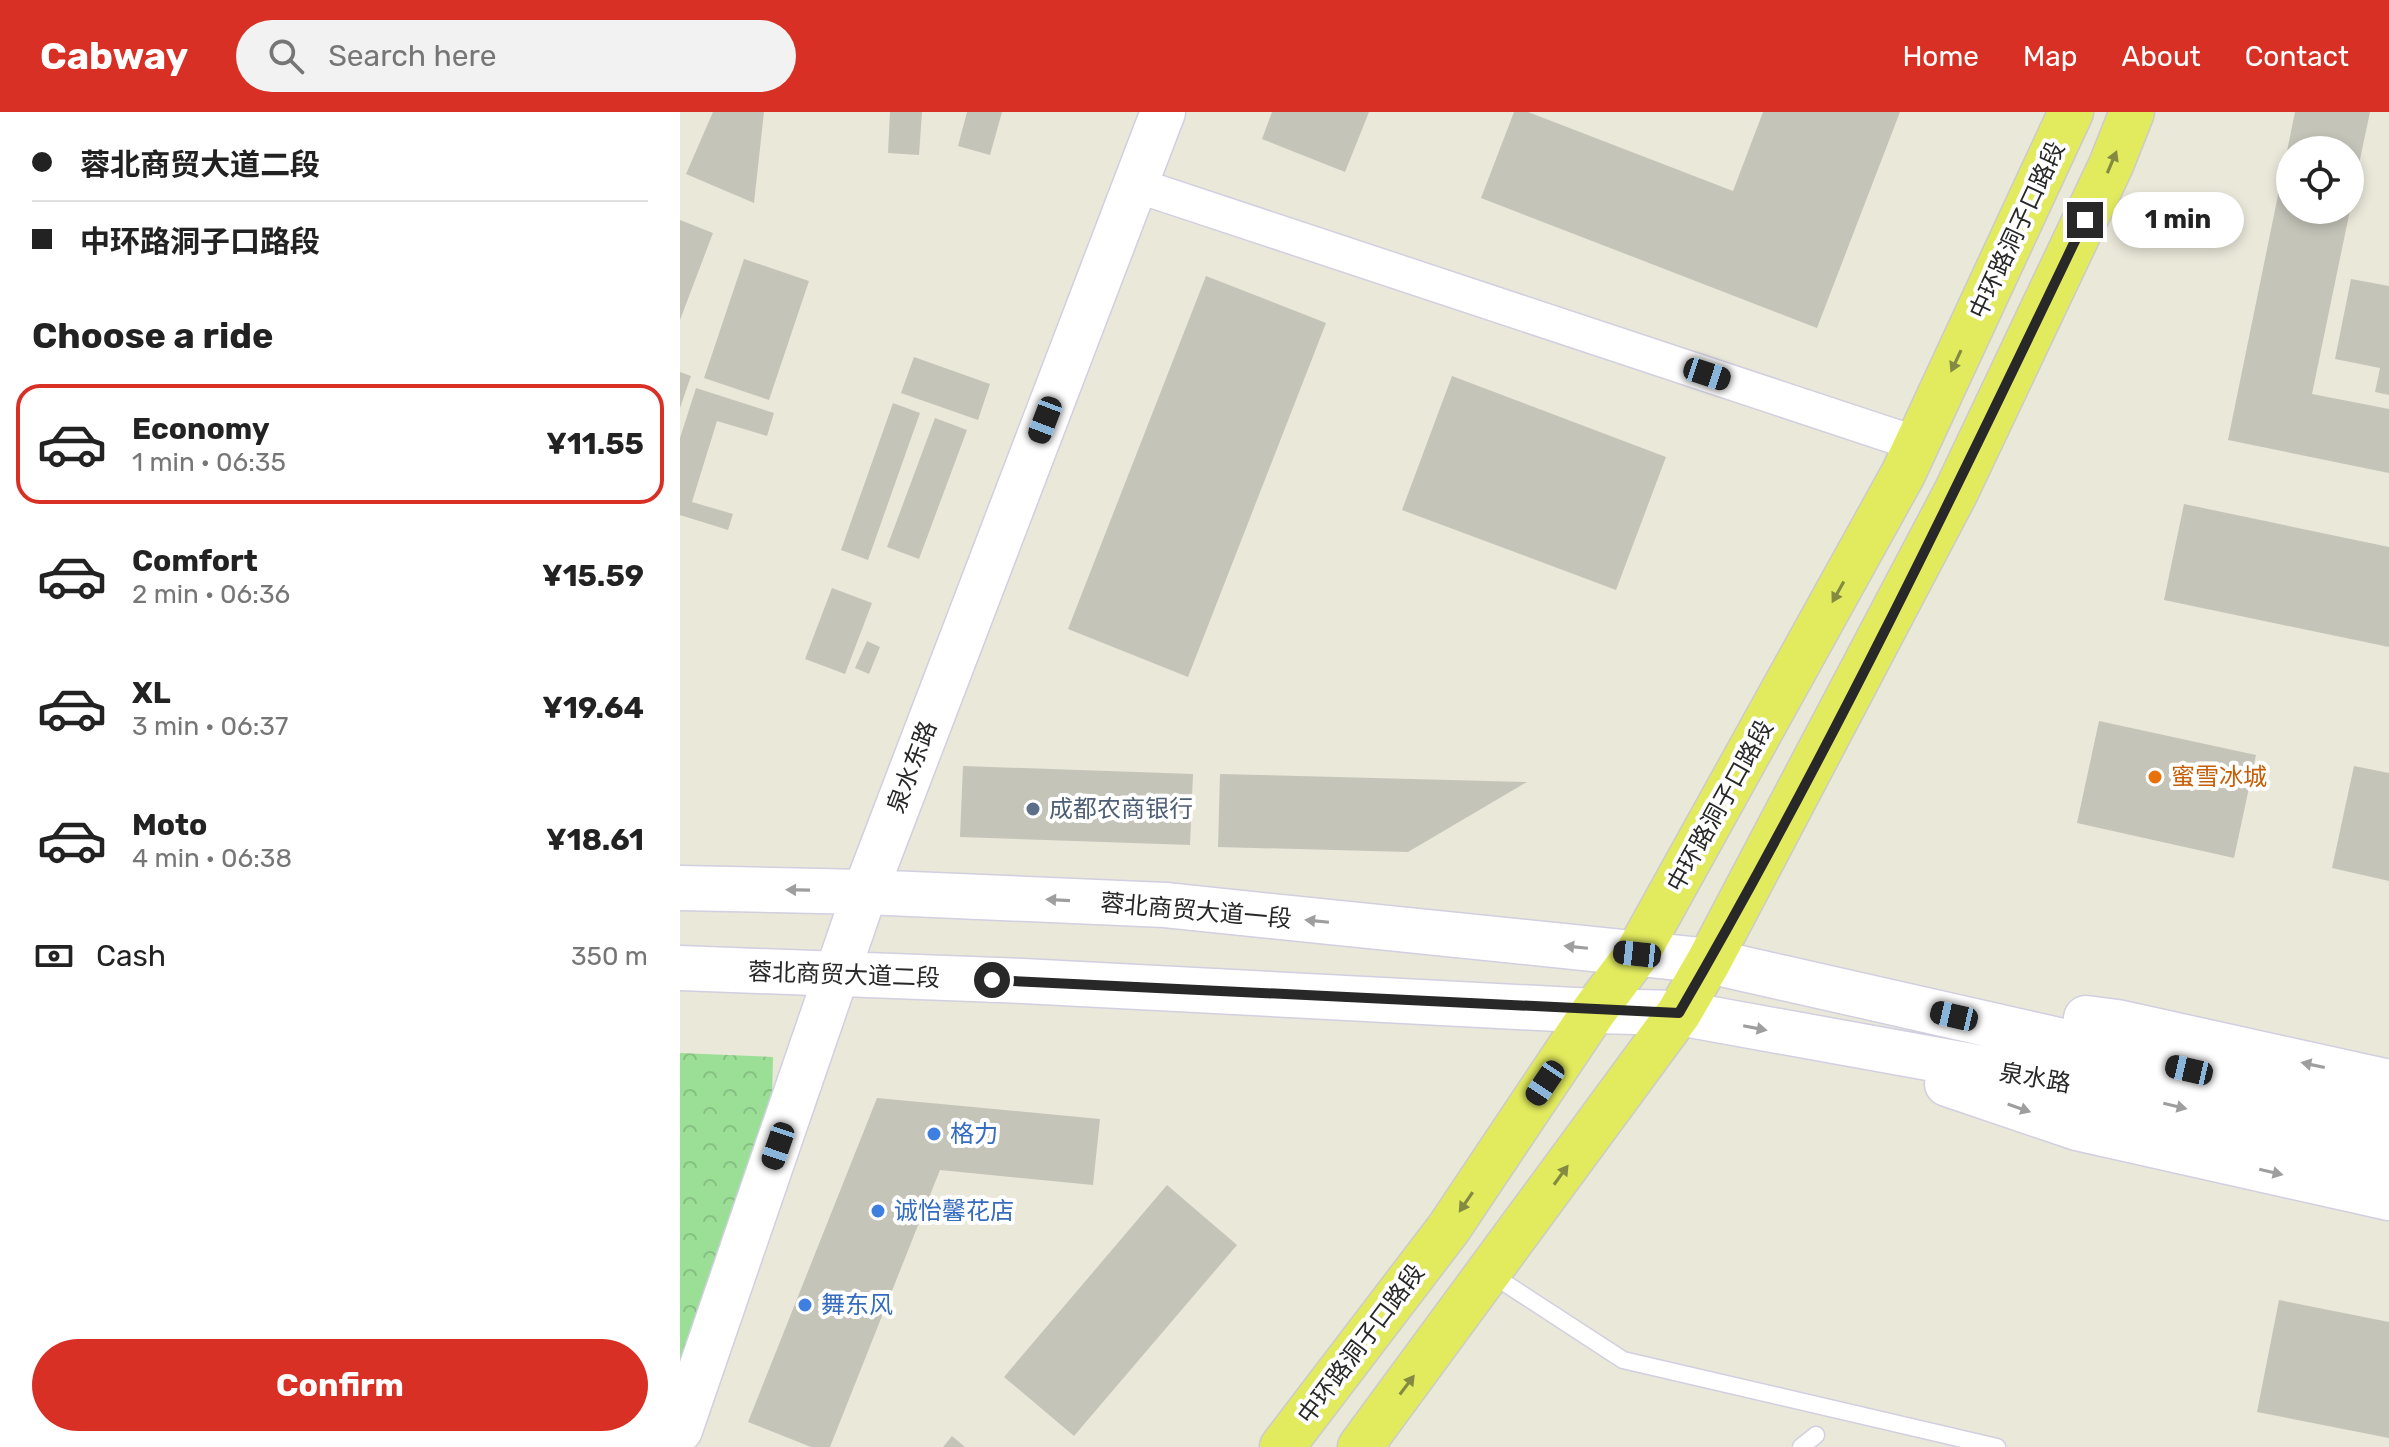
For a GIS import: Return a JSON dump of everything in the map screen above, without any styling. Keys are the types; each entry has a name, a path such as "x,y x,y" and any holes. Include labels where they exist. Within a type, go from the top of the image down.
{"main road":[{"name":"泉水东路","path":"680,1430 865,892 1163,112"},
{"name":"中环路洞子口路段","path":"1282,1447 1449,1228 1594,1011 1637,954 1917,444 2071,112"},
{"path":"1360,1447 1679,1013 1956,492 2111,165 2132,112"},
{"name":"蓉北商贸大道一段","path":"680,888 865,892 1165,905 1709,961 1834,989"},
{"name":"蓉北商贸大道二段","path":"680,968 1023,981 1679,1013"},
{"path":"1834,989 2102,1070 2389,1115"},
{"path":"1834,989 2117,1022 2389,1082"},
{"name":"泉水路","path":"1679,1013 1813,1039 2102,1070 2389,1154"},
{"path":"1813,1039 2077,1128 2389,1198"}],"street":[{"path":"1136,185 1917,444"}],"lane":[{"path":"1490,1273 1623,1360 1997,1447"},
{"path":"1801,1447 1816,1435"}],"green space":[{"path":"680,1053 773,1057 771,1136 680,1380"}],"building":[{"path":"713,112 764,112 754,203 686,174"},
{"path":"890,112 922,112 919,155 888,153"},
{"path":"967,112 1002,112 990,155 958,146"},
{"path":"1272,112 1369,112 1345,172 1262,139"},
{"path":"1514,112 1528,112 1733,191 1763,112 1900,112 1817,328 1481,198"},
{"path":"2295,112 2370,112 2364,140 2364,136 2290,136"},
{"path":"2276,205 2276,224 2347,224 2312,394 2389,409 2389,473 2228,440"},
{"path":"680,220 713,233 680,320"},
{"path":"744,259 809,281 769,400 704,378"},
{"path":"1206,276 1326,323 1188,677 1068,629"},
{"path":"2351,279 2389,286 2389,395 2375,392 2380,368 2335,359"},
{"path":"914,357 990,384 978,420 901,393"},
{"path":"680,372 691,376 680,408"},
{"path":"1452,376 1666,457 1616,590 1402,510"},
{"path":"696,388 774,413 767,436 717,421 692,502 733,514 728,530 680,515 680,438"},
{"path":"893,403 920,413 868,560 841,550"},
{"path":"935,418 967,430 919,559 887,547"},
{"path":"2184,504 2389,547 2389,647 2164,600"},
{"path":"832,588 872,603 845,674 805,659"},
{"path":"867,641 880,647 869,674 855,668"},
{"path":"2099,721 2256,755 2234,858 2077,823"},
{"path":"963,766 1193,774 1190,845 960,837"},
{"path":"2354,766 2389,773 2389,881 2332,868"},
{"path":"1220,774 1527,782 1408,852 1218,847"},
{"path":"877,1098 1100,1119 1093,1185 940,1170 830,1447 811,1447 748,1422"},
{"path":"1167,1185 1237,1245 1074,1436 1004,1377"},
{"path":"2279,1300 2389,1322 2389,1438 2257,1412"},
{"path":"952,1436 965,1447 943,1447"}],"place":[{"name":"蜜雪冰城","path":"2155,777"},
{"name":"成都农商银行","path":"1033,809"},
{"name":"格力","path":"934,1134"},
{"name":"诚怡馨花店","path":"878,1211"},
{"name":"舞东风","path":"805,1305"}],"route":[{"path":"992,980 1679,1013 1799,794 1956,492 2085,220"}]}
